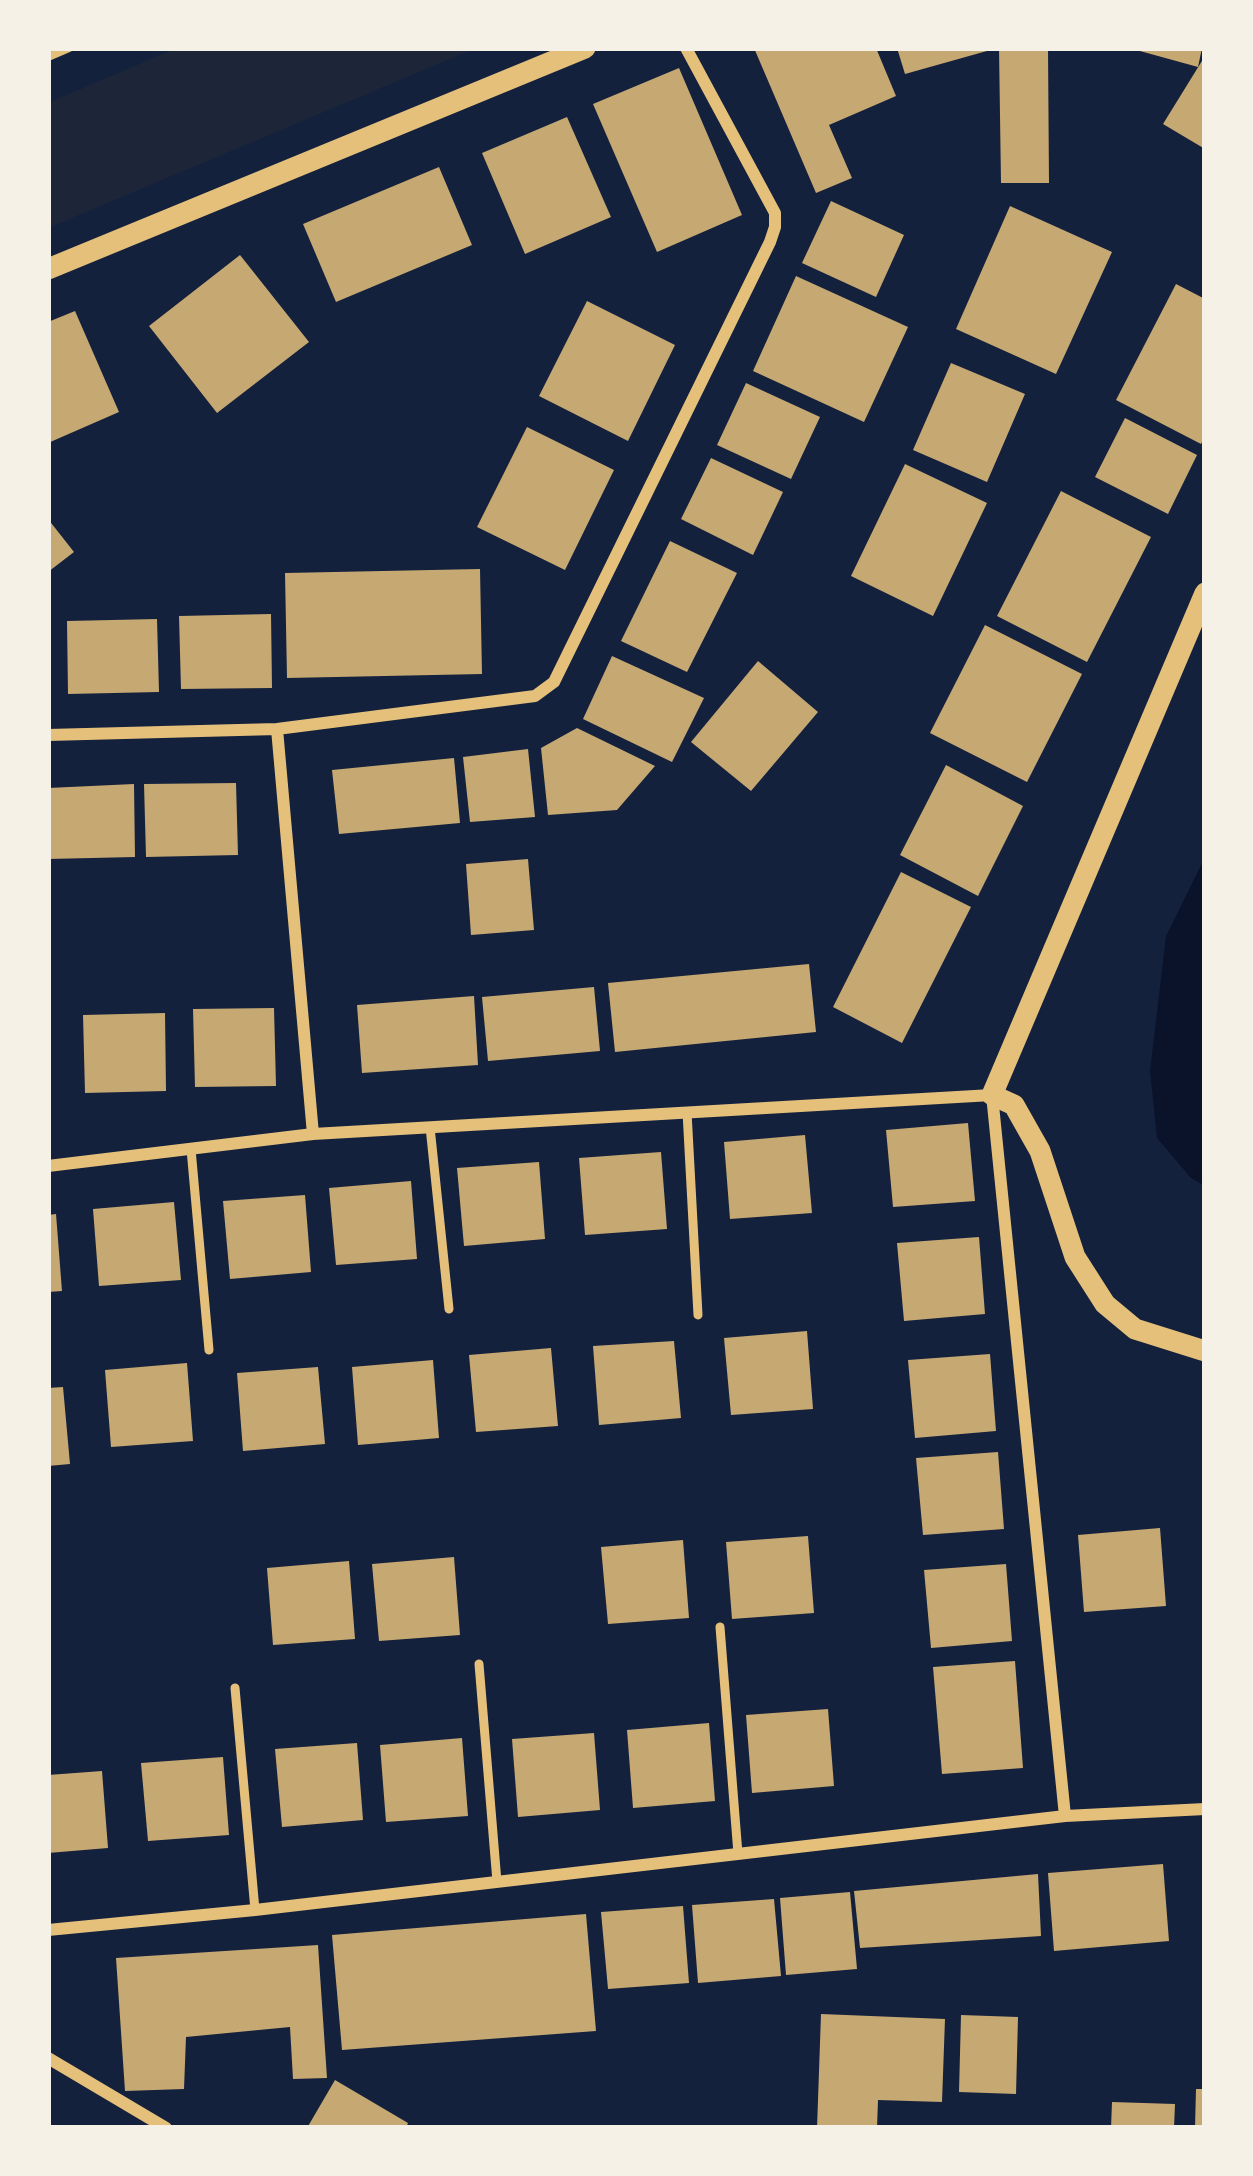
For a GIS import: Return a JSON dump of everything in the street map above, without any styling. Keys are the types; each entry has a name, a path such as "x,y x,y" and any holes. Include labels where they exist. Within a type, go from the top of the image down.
{"street":[{"path":"48,269 585,48"},
{"path":"48,736 277,728 535,696 554,682 775,227 775,213 686,48"},
{"path":"1065,1816 992,1094 1205,593"},
{"path":"277,728 313,1134"},
{"path":"48,1166 313,1134 992,1094 1014,1105 1040,1151 1075,1257 1105,1304 1135,1329 1205,1351"},
{"path":"48,1930 1065,1816 1205,1809"},
{"path":"48,2057 166,2128"}],"lane":[{"path":"686,1112 698,1315"},
{"path":"430,1127 449,1309"},
{"path":"190,1149 209,1350"},
{"path":"720,1627 738,1854"},
{"path":"479,1664 497,1882"},
{"path":"235,1688 255,1910"}],"path":[{"path":"48,58 70,48"}],"shaded area":[{"path":"177,48 476,48 48,228 48,103"},
{"path":"1205,857 1205,1186 1191,1178 1157,1138 1150,1071 1166,936"}],"building":[{"path":"754,48 876,48 896,96 829,125 852,178 816,193"},
{"path":"897,48 994,48 994,49 905,74"},
{"path":"999,48 1048,48 1049,183 1001,183"},
{"path":"1129,48 1202,48 1198,67"},
{"path":"1205,56 1205,149 1163,124"},
{"path":"679,68 742,215 657,252 593,104"},
{"path":"567,117 611,217 525,254 482,153"},
{"path":"439,167 472,245 336,302 303,224"},
{"path":"831,201 904,235 876,297 802,263"},
{"path":"1010,206 1112,252 1056,374 956,329"},
{"path":"240,255 309,342 217,413 149,326"},
{"path":"796,276 908,327 864,422 753,371"},
{"path":"1176,284 1205,299 1205,436 1201,444 1116,400"},
{"path":"587,301 675,345 628,441 539,396"},
{"path":"75,311 119,412 48,443 48,322"},
{"path":"951,363 1025,394 987,482 913,450"},
{"path":"746,383 820,417 791,479 717,445"},
{"path":"1125,418 1197,455 1168,514 1095,477"},
{"path":"527,427 614,470 565,570 477,527"},
{"path":"711,458 783,492 753,555 681,519"},
{"path":"905,464 987,503 933,616 851,576"},
{"path":"1061,491 1151,537 1087,662 997,616"},
{"path":"48,519 74,552 48,572"},
{"path":"670,541 737,573 687,672 621,641"},
{"path":"480,569 482,674 287,678 285,573"},
{"path":"271,614 272,688 181,689 179,616"},
{"path":"157,619 159,692 68,694 67,621"},
{"path":"985,625 1082,674 1027,782 930,733"},
{"path":"612,656 704,698 672,762 583,719"},
{"path":"758,661 818,712 751,791 691,742"},
{"path":"577,728 655,766 617,810 548,815 541,748"},
{"path":"528,749 535,817 470,822 463,757"},
{"path":"454,758 460,823 339,834 332,770"},
{"path":"946,765 1023,806 978,896 900,855"},
{"path":"236,783 238,855 146,857 144,784"},
{"path":"134,784 135,857 48,859 48,788"},
{"path":"528,859 534,930 471,935 466,864"},
{"path":"901,872 971,907 902,1043 833,1007"},
{"path":"809,964 816,1032 615,1052 608,983"},
{"path":"594,987 600,1051 488,1061 482,997"},
{"path":"474,996 478,1065 362,1073 357,1005"},
{"path":"274,1008 276,1086 195,1087 193,1009"},
{"path":"165,1013 166,1091 85,1093 83,1015"},
{"path":"968,1123 975,1201 893,1207 886,1130"},
{"path":"805,1135 812,1213 730,1219 724,1142"},
{"path":"661,1152 667,1229 585,1235 579,1158"},
{"path":"539,1162 545,1239 464,1246 457,1168"},
{"path":"411,1181 417,1259 336,1265 329,1188"},
{"path":"305,1195 311,1272 230,1279 223,1201"},
{"path":"174,1202 181,1280 99,1286 93,1209"},
{"path":"56,1214 62,1291 48,1292 48,1215"},
{"path":"979,1237 985,1314 904,1321 897,1243"},
{"path":"807,1331 813,1409 731,1415 724,1338"},
{"path":"674,1341 681,1418 599,1425 593,1346"},
{"path":"551,1348 558,1426 476,1432 469,1355"},
{"path":"990,1354 996,1431 915,1438 908,1360"},
{"path":"433,1360 439,1438 358,1445 352,1367"},
{"path":"187,1363 193,1441 111,1447 105,1370"},
{"path":"318,1367 325,1444 243,1451 237,1373"},
{"path":"63,1387 70,1464 48,1466 48,1388"},
{"path":"998,1452 1004,1529 923,1535 916,1458"},
{"path":"1160,1528 1166,1606 1084,1612 1078,1535"},
{"path":"808,1536 814,1613 732,1619 726,1542"},
{"path":"683,1540 689,1618 608,1624 601,1547"},
{"path":"454,1557 460,1635 379,1641 372,1564"},
{"path":"349,1561 355,1639 273,1645 267,1568"},
{"path":"1006,1564 1012,1641 931,1648 924,1570"},
{"path":"1015,1661 1023,1768 942,1774 933,1667"},
{"path":"828,1709 834,1786 752,1793 746,1715"},
{"path":"709,1723 715,1801 633,1808 627,1730"},
{"path":"594,1733 600,1810 518,1817 512,1739"},
{"path":"462,1738 468,1816 386,1822 380,1745"},
{"path":"357,1743 363,1820 282,1827 275,1749"},
{"path":"223,1757 229,1835 148,1841 141,1763"},
{"path":"102,1771 108,1848 48,1853 48,1775"},
{"path":"1163,1864 1169,1941 1054,1951 1048,1873"},
{"path":"1038,1874 1041,1936 860,1948 854,1891"},
{"path":"850,1892 857,1969 786,1975 780,1898"},
{"path":"774,1899 781,1976 698,1983 692,1905"},
{"path":"683,1906 689,1983 608,1989 601,1912"},
{"path":"586,1914 596,2031 342,2050 332,1935"},
{"path":"318,1945 327,2078 293,2079 290,2027 186,2037 184,2089 125,2091 116,1958"},
{"path":"821,2014 945,2019 942,2102 878,2100 877,2128 817,2128"},
{"path":"961,2015 1018,2017 1016,2094 959,2092"},
{"path":"335,2080 408,2123 406,2128 307,2128"},
{"path":"1196,2089 1205,2089 1205,2128 1195,2128"},
{"path":"1112,2102 1175,2104 1174,2128 1111,2128"}]}
